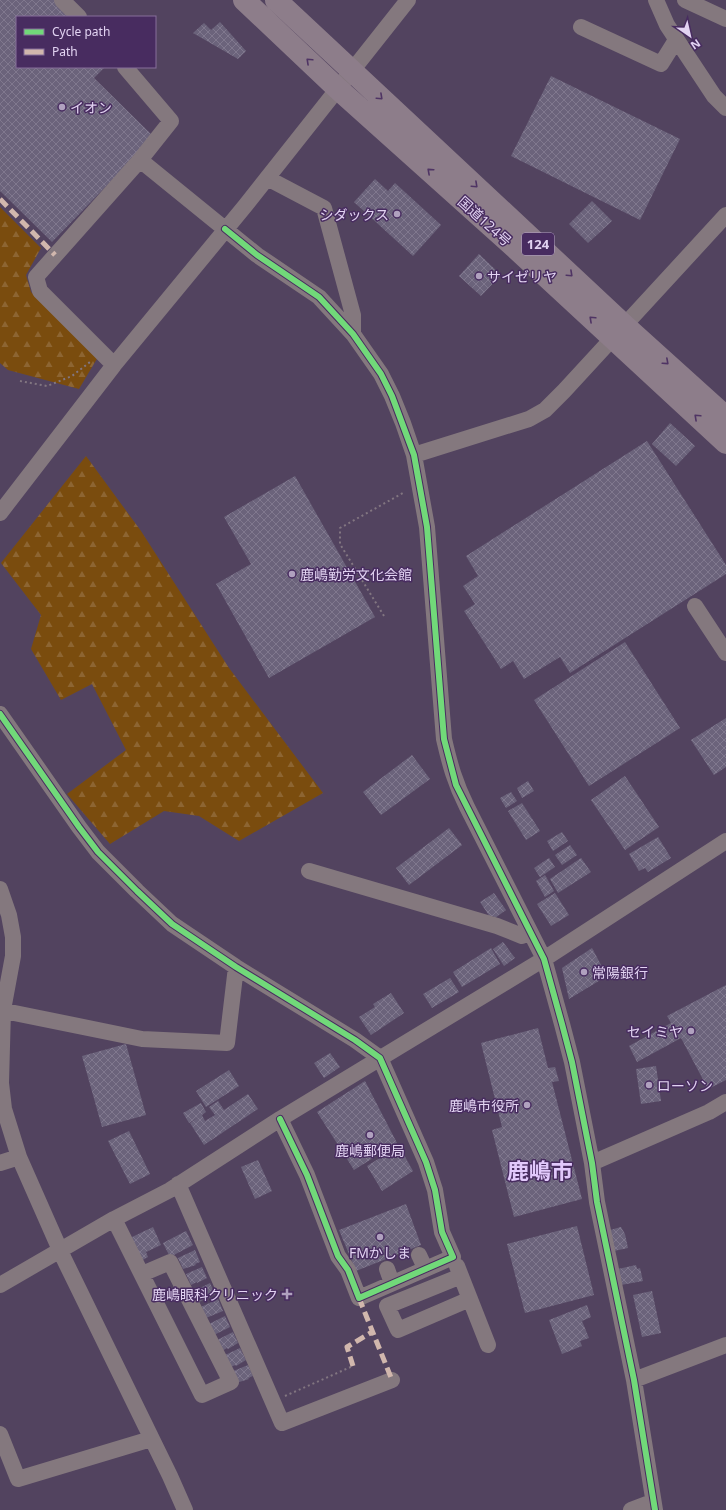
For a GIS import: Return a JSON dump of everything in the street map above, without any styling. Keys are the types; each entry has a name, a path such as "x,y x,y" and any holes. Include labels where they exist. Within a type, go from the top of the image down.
{"highway":[{"name":"国道124号","path":"244,0 338,88 511,244 726,418"},
{"name":"国道124号","path":"276,0 352,70 618,331 726,443"}],"street":[{"path":"62,0 78,16"},
{"path":"0,513 114,365 267,178 408,0"},
{"path":"656,0 667,25 676,40 714,96 726,108"},
{"path":"685,0 726,18"},
{"path":"581,27 662,64 676,40"},
{"path":"114,365 40,291 36,277 140,160 171,122 126,68"},
{"path":"140,160 257,255 318,297 353,334 381,374 392,396 414,455 426,527 444,739 450,764 456,785 544,959 572,1062 592,1163 597,1202 634,1380 653,1506 631,1510"},
{"path":"267,178 324,208 353,315 353,334"},
{"path":"414,455 529,419 545,410 564,392 618,331 726,215"},
{"path":"695,606 726,653"},
{"path":"0,714 98,852 172,924 236,967 355,1040 380,1058 426,1162 436,1190 442,1232 488,1345"},
{"path":"0,1285 178,1184 280,1119 544,959 726,841"},
{"path":"309,871 497,926 522,936"},
{"path":"0,889 9,915 13,937 13,956 2,1010 1,1084 4,1109 19,1157 60,1251 170,1476 185,1510"},
{"path":"2,1010 142,1039 227,1043 236,967"},
{"path":"592,1163 709,1112 726,1102"},
{"path":"280,1119 307,1175 338,1256 348,1270 359,1298 390,1276 422,1262 453,1257"},
{"path":"0,1163 19,1157"},
{"path":"178,1184 282,1423 392,1380"},
{"path":"114,1219 202,1395 231,1382 170,1262 142,1274"},
{"path":"461,1276 387,1306 398,1330 470,1299"},
{"path":"634,1380 726,1344"},
{"path":"0,1434 18,1479 151,1439"}],"path":[{"path":"20,381 47,386 72,376 90,362"},
{"path":"384,616 340,544 340,528 403,493"},
{"path":"273,1402 353,1366"}],"green space":[{"path":"0,207 41,248 26,275 31,292 98,357 79,389 8,370 0,363"},
{"path":"86,456 141,531 229,668 323,793 239,841 199,816 164,811 110,844 67,794 126,750 92,684 61,700 31,649 41,615 1,563"}],"building":[{"name":"イオン","path":"0,0 55,0 72,16 16,16 16,68 104,68 94,78 154,137 52,242 0,191"},
{"path":"220,22 246,51 238,59 193,33 204,23 211,30"},
{"path":"551,76 680,139 640,220 511,156"},
{"name":"シダックス","path":"375,179 388,191 395,183 441,225 413,256 354,202"},
{"path":"592,201 612,221 588,243 569,224"},
{"path":"479,254 501,275 481,296 459,276"},
{"path":"670,423 695,446 676,466 652,444"},
{"path":"647,441 726,565 726,574 570,673 560,657 524,679 513,661 501,669 464,611 475,604 463,586 478,576 466,556"},
{"name":"鹿嶋勤労文化会館","path":"295,476 375,617 269,678 216,584 251,564 224,517"},
{"path":"625,642 680,728 589,786 534,700"},
{"path":"726,718 726,767 714,775 691,740"},
{"path":"412,755 430,779 381,815 363,792"},
{"path":"625,776 659,827 625,850 591,800"},
{"path":"528,781 534,791 522,798 517,788"},
{"path":"511,792 517,801 506,808 500,798"},
{"path":"522,803 540,831 526,840 508,811"},
{"path":"449,828 462,845 409,885 396,868"},
{"path":"562,832 568,841 553,851 547,841"},
{"path":"658,837 671,858 648,872 645,868 639,871 629,854"},
{"path":"570,845 577,855 562,865 555,855"},
{"path":"549,858 555,867 540,877 534,868"},
{"path":"581,858 591,872 558,893 550,879"},
{"path":"545,875 554,891 545,897 536,881"},
{"path":"494,893 506,910 495,918 493,916 490,917 480,902"},
{"path":"555,893 569,915 551,926 537,904"},
{"path":"503,942 515,958 504,966 493,949"},
{"path":"491,948 500,964 462,987 453,972"},
{"name":"常陽銀行","path":"592,948 607,976 569,999 562,968"},
{"path":"450,978 459,992 432,1008 423,994"},
{"name":"セイミヤ","path":"726,985 726,1080 708,1089 681,1038 637,1062 629,1046 671,1023 667,1016"},
{"path":"391,993 404,1013 371,1035 359,1017 375,1007 373,1004"},
{"name":"鹿嶋市役所","path":"538,1028 548,1068 555,1067 559,1081 552,1082 582,1199 514,1217 492,1130 502,1127 481,1043"},
{"path":"126,1044 146,1115 102,1127 82,1056"},
{"path":"330,1053 340,1067 324,1078 314,1063"},
{"name":"ローソン","path":"656,1066 661,1101 641,1104 636,1069"},
{"path":"229,1070 239,1086 206,1107 196,1091"},
{"path":"365,1081 397,1143 354,1170 317,1112"},
{"path":"248,1094 258,1109 204,1145 190,1123 200,1116 189,1123 183,1113 201,1103 206,1112 202,1115 205,1121 215,1115 209,1107 218,1101 224,1110"},
{"path":"129,1131 150,1174 130,1184 108,1141"},
{"path":"399,1146 413,1171 382,1191 367,1166"},
{"path":"258,1160 272,1191 255,1199 241,1167"},
{"name":"FMかしま","path":"406,1204 421,1245 356,1271 339,1230"},
{"path":"577,1226 594,1295 525,1313 507,1244"},
{"path":"153,1227 161,1245 146,1252 148,1257 141,1261 130,1238"},
{"path":"621,1227 625,1234 628,1248 614,1251 610,1230"},
{"path":"186,1231 193,1245 170,1257 163,1243"},
{"path":"195,1250 200,1262 195,1264 196,1265 183,1269 178,1258"},
{"path":"636,1265 637,1269 640,1268 643,1281 621,1285 618,1269"},
{"path":"202,1267 207,1278 191,1285 186,1274"},
{"path":"210,1283 215,1294 199,1302 194,1291"},
{"path":"652,1291 661,1333 642,1337 633,1295"},
{"path":"218,1299 223,1311 206,1318 201,1307"},
{"path":"587,1305 591,1317 582,1321 589,1338 580,1341 582,1346 562,1354 549,1320"},
{"path":"225,1316 230,1327 214,1335 209,1324"},
{"path":"233,1332 238,1343 222,1351 217,1340"},
{"path":"240,1348 246,1360 229,1368 223,1356"},
{"path":"248,1365 253,1376 248,1378 249,1379 236,1383 231,1372"}],"marked path":[{"path":"0,199 55,255"},
{"path":"359,1298 392,1380"},
{"path":"353,1366 347,1347 372,1332"}],"cycle path":[{"path":"225,229 257,255 319,297 353,334 381,374 392,396 414,455 427,527 444,739 456,785 544,959 562,1024 572,1062 592,1163 597,1202 634,1380 655,1510"},
{"path":"0,714 98,852 172,924 236,967 355,1040 380,1058 426,1162 435,1190 442,1232 453,1257 359,1298 348,1270 338,1256 307,1175 280,1119"}],"place":[{"name":"イオン","path":"62,107"},
{"name":"シダックス","path":"397,214"},
{"name":"サイゼリヤ","path":"479,276"},
{"name":"鹿嶋勤労文化会館","path":"292,574"},
{"name":"常陽銀行","path":"584,972"},
{"name":"セイミヤ","path":"691,1031"},
{"name":"ローソン","path":"649,1085"},
{"name":"鹿嶋市役所","path":"527,1105"},
{"name":"鹿嶋郵便局","path":"370,1135"},
{"name":"FMかしま","path":"380,1237"},
{"name":"鹿嶋眼科クリニック","path":"287,1294"}],"district":[{"name":"鹿嶋市","path":"540,1170"}]}
